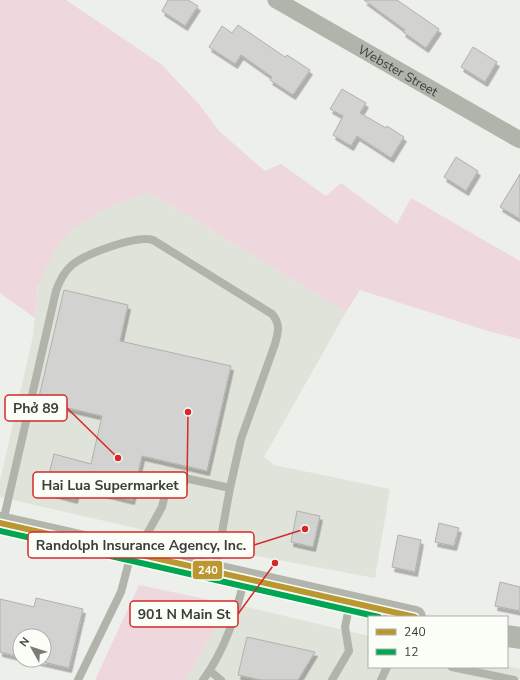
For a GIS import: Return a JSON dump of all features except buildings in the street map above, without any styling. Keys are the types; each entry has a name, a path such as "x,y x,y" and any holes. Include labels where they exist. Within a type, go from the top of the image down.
{"main road":[{"path":"1,524 410,616"},
{"path":"508,636 520,638"}],"street":[{"name":"Webster Street","path":"276,0 520,140"}],"lane":[{"path":"1,524 59,282 72,266 89,254 132,241 143,239 153,240 272,314 278,322 278,334 241,439 230,488 215,572"},
{"path":"78,680 121,592 137,554 162,507 168,483 172,478 180,477 230,488"},
{"path":"203,680 222,650 231,628 244,579"},
{"path":"332,680 349,651 345,627 350,602"},
{"path":"381,680 387,668"},
{"path":"457,668 514,680"},
{"path":"210,671 221,680"}],"shaded area":[{"path":"0,0 66,0 161,64 198,103 219,131 265,171 281,164 326,196 341,183 397,224 411,198 520,261 520,339 491,332 360,290 346,312 149,192 110,206 71,230 54,251 38,286 35,318 0,293"},
{"path":"55,135 346,312 264,457 274,465 390,489 375,578 257,556 0,497 0,481 33,336"},
{"path":"139,585 229,604 189,674 184,680 95,680"},
{"path":"229,604 368,636 368,668 508,668 508,666 520,669 520,680 184,680 189,674"}],"transit line":[{"name":"240","path":"0,523 411,616"},
{"name":"12","path":"0,531 375,616"}],"place":[{"name":"Hai Lua Supermarket","path":"188,412"},
{"name":"Phở 89","path":"118,458"},
{"name":"Randolph Insurance Agency, Inc.","path":"305,529"},
{"name":"901 N Main St","path":"275,563"}]}
